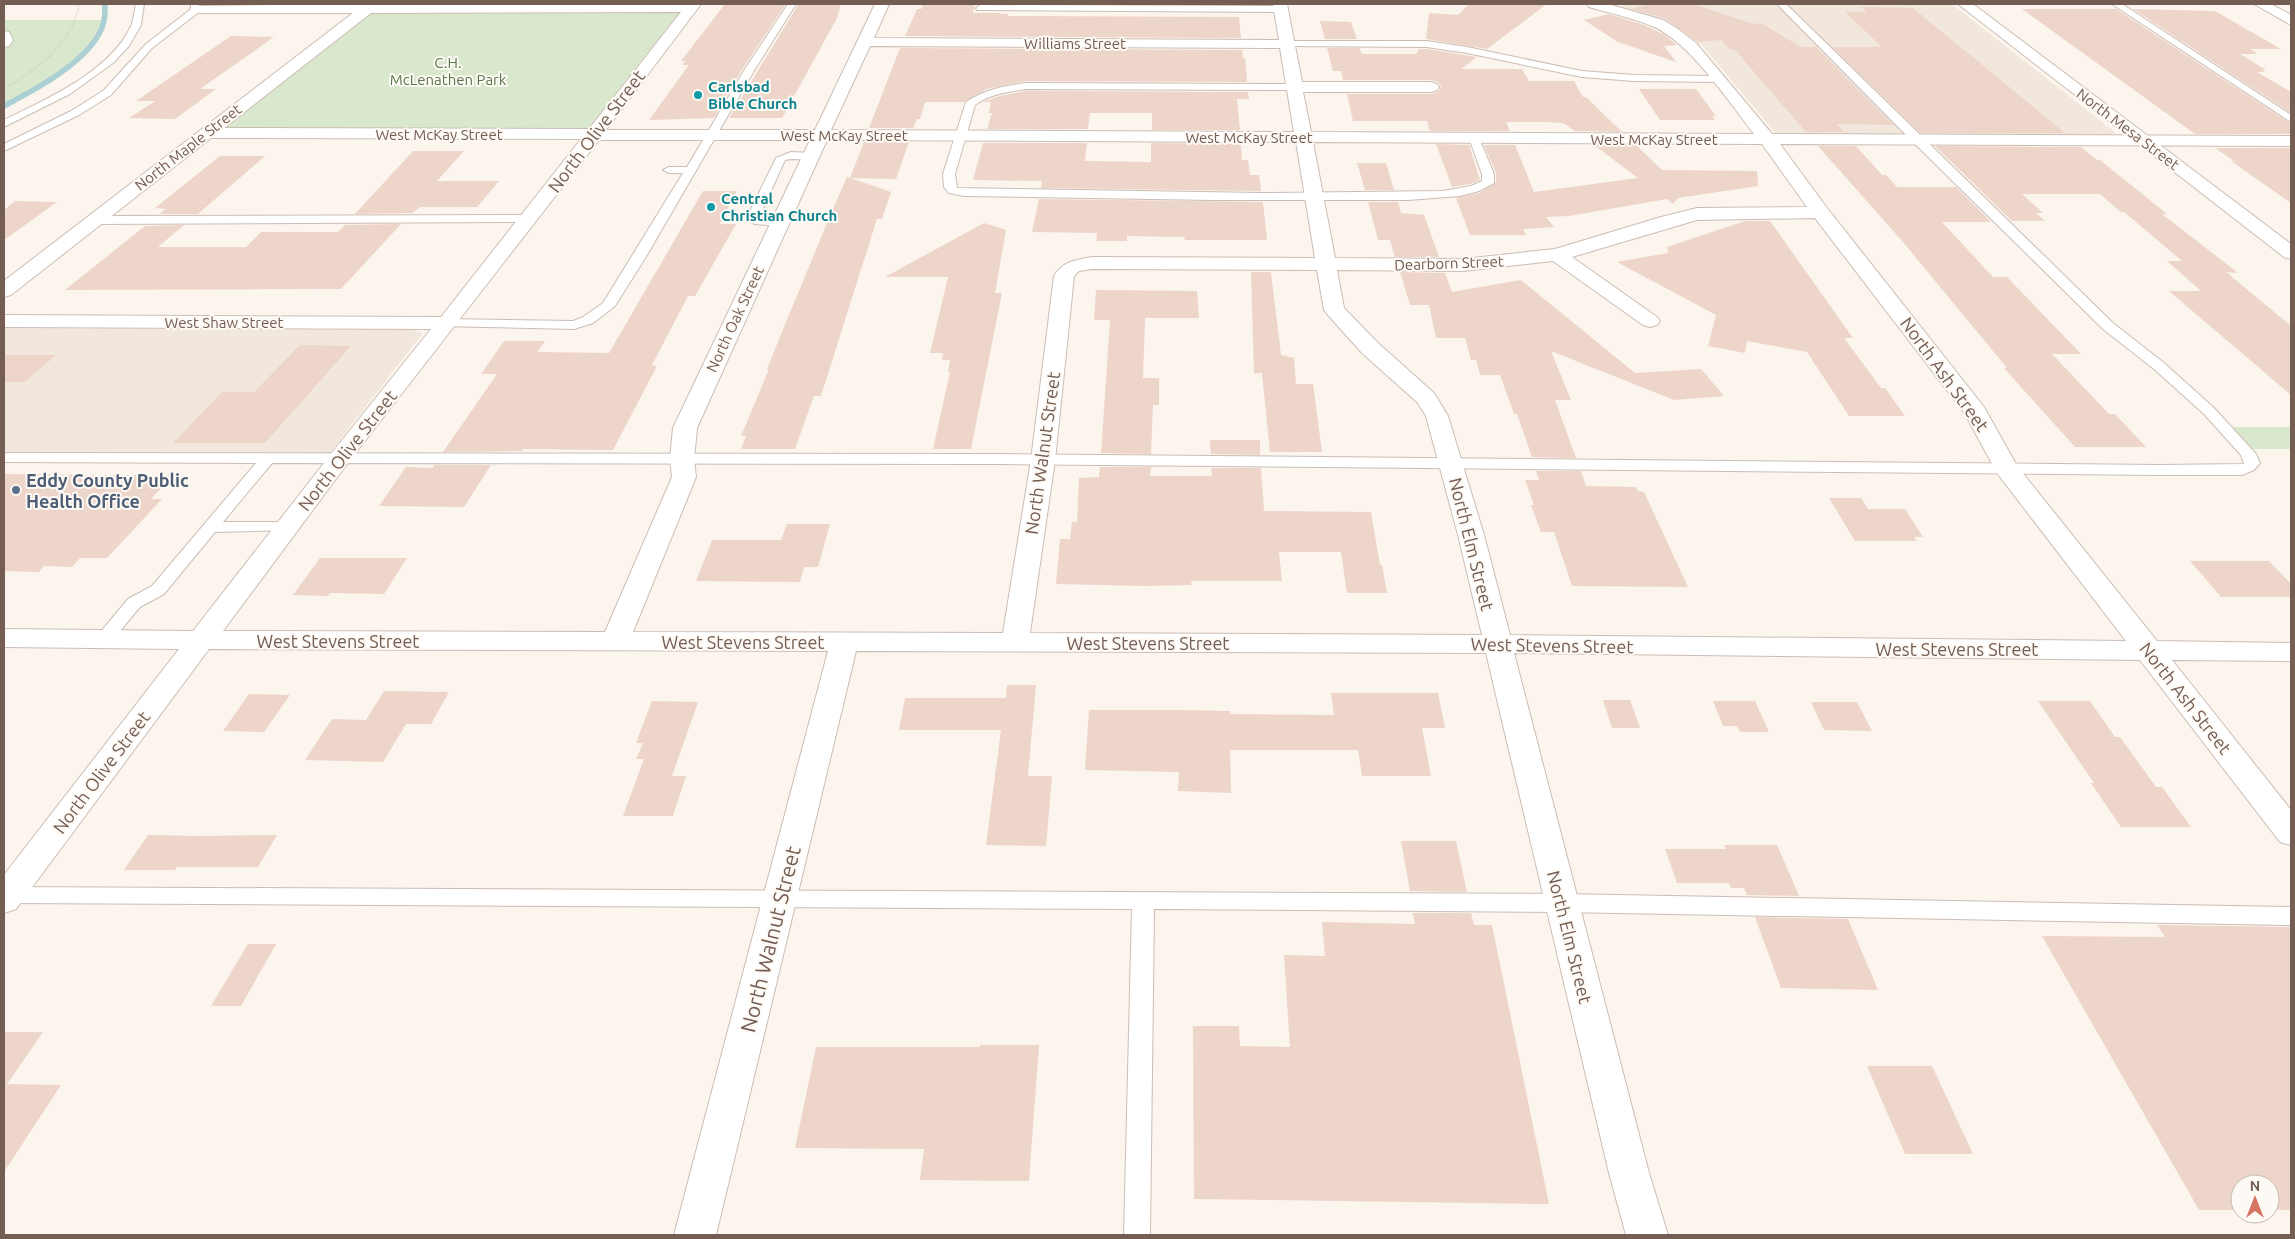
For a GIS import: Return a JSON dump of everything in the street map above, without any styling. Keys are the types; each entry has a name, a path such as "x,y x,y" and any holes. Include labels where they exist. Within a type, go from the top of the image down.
{"street":[{"name":"North Oak Street","path":"615,641 684,477 682,459 685,428 882,4"},
{"name":"North Ash Street","path":"1599,4 1658,23 1691,46 1768,140 1820,212 1976,412 2006,468 2291,833"},
{"name":"North Mesa Street","path":"1965,4 2291,253"},
{"path":"2261,4 2291,21"},
{"path":"196,6 692,6"},
{"name":"North Maple Street","path":"4,291 370,6"},
{"name":"North Olive Street","path":"5,897 287,527 445,323 529,219 692,6"},
{"name":"North Elm Street","path":"1280,6 1296,87 1334,310 1370,348 1426,398 1437,416 1498,644 1629,1173 1647,1235"},
{"path":"4,35 6,40 4,43"},
{"name":"Williams Street","path":"864,42 1287,44"},
{"path":"1296,87 1431,87"},
{"name":"West McKay Street","path":"206,133 2291,141"},
{"name":"Dearborn Street","path":"1073,266 1092,263 1463,265 1557,256 1668,221 1697,214 1820,212"},
{"path":"1557,256 1650,322"},
{"name":"North Walnut Street","path":"1015,643 1043,460 1064,276 1066,270 1073,266"},
{"name":"West Shaw Street","path":"4,321 445,323"},
{"name":"West Stevens Street","path":"4,638 355,642 1498,644 2291,652"},
{"name":"North Walnut Street","path":"696,1235 844,642"}],"lane":[{"path":"4,124 53,99 87,78 114,57 134,33 141,16 140,4"},
{"path":"445,323 574,325 588,320 608,306 641,255 792,4"},
{"path":"4,458 1043,460 2242,470 2249,467 2252,463 2248,454 2209,411 2159,366 2108,326 1781,4"},
{"path":"2116,4 2291,119"},
{"path":"4,148 75,113 107,93 149,46 196,6"},
{"path":"980,8 1280,6"},
{"path":"1287,44 1427,44 1582,74 1634,78 1718,79"},
{"path":"1296,87 1014,87 974,100 970,104 962,136 949,174 950,187 953,191 964,193 1314,197 1442,194 1478,188 1488,183 1488,174 1474,138"},
{"path":"781,222 758,221 755,213 781,158 813,156"},
{"path":"669,170 691,170"},
{"path":"94,220 529,219"},
{"path":"104,639 134,603 158,590 267,459"},
{"path":"211,527 287,527"},
{"path":"5,897 781,898 1562,903 2291,916"},
{"path":"1138,1235 1143,900"}],"path":[{"path":"4,89 32,70 68,38 74,27 79,4"}],"shaded area":[{"path":"1628,4 1952,4 2116,133 2111,136 1777,135 1703,46 1670,25 1622,8 1622,6"},
{"path":"4,328 413,330 423,333 325,459 4,458"}],"green space":[{"name":"C.H. McLenathen Park","path":"690,8 593,134 206,133 366,9"},
{"path":"4,20 105,20 101,32 79,57 46,81 4,106"},
{"path":"2230,427 2291,427 2291,449 2253,449"}],"building":[{"path":"725,4 785,5 743,68 714,118 649,120 689,65 682,65 686,61 681,61"},
{"path":"841,4 837,18 782,118 729,118 798,5"},
{"path":"923,4 975,4 973,13 1001,13 1008,14 1008,16 1239,17 1241,38 905,36 917,9 921,9"},
{"path":"1469,4 1547,4 1487,49 1426,39 1429,13 1458,15"},
{"path":"1650,4 1693,4 1754,24 1761,23 1801,47 1816,47 1893,125 1837,124 1844,132 1806,132 1735,50 1730,50 1721,40 1698,42 1664,18 1631,9"},
{"path":"1861,7 1913,8 2065,133 1921,133 1832,47 1882,47 1845,12 1867,12"},
{"path":"2022,9 2116,9 2291,124 2291,134 2195,134"},
{"path":"2133,9 2215,11 2281,49 2250,49 2258,54 2240,54 2266,70 2262,70 2265,72 2257,72 2291,92 2291,113"},
{"path":"1609,14 1644,25 1665,35 1677,45 1664,46 1676,62 1618,42 1584,20"},
{"path":"1320,21 1351,22 1357,39 1325,39"},
{"path":"231,36 274,37 200,89 216,89 175,119 129,118 155,101 136,101"},
{"path":"900,48 1242,50 1243,58 1245,58 1247,82 1026,81 987,89 964,102 925,102 920,119 917,119 913,128 869,128"},
{"path":"1327,48 1359,48 1362,54 1416,54 1419,49 1427,49 1477,57 1461,69 1522,69 1529,81 1574,81 1583,97 1586,97 1622,132 1575,131 1563,123 1547,122 1506,122 1510,131 1430,131 1427,121 1353,121 1347,94 1431,94 1439,91 1441,86 1438,82 1431,80 1343,80 1341,71 1333,71"},
{"path":"1639,89 1696,89 1716,116 1712,116 1715,120 1660,120"},
{"path":"1026,91 1248,92 1249,99 1237,99 1240,130 1152,130 1152,113 1090,113 1088,129 987,129 992,113 989,113 991,102 983,102 999,96"},
{"path":"864,142 909,142 896,179 850,178"},
{"path":"983,143 1087,143 1085,161 1151,162 1151,143 1241,144 1242,160 1248,160 1250,175 1259,175 1261,191 1041,188 1042,181 973,180"},
{"path":"1436,144 1469,145 1480,180 1452,187"},
{"path":"1484,145 1515,145 1534,192 1638,178 1594,145 1636,145 1662,170 1757,171 1758,186 1678,198 1673,204 1667,199 1569,216 1546,217 1554,227 1523,229 1526,235 1470,235 1456,198 1479,193 1496,183 1496,173"},
{"path":"1818,146 1856,146 1882,175 1886,175 1897,187 1956,187 1991,222 1942,222 1993,277 2007,277 2081,354 2052,354 2109,414 2115,414 2146,447 2075,447 2004,368 2007,368 1903,242"},
{"path":"1935,146 2081,147 2097,160 2100,160 2167,214 2162,214 2238,273 2226,272 2291,326 2291,395 2169,291 2201,291 2167,261 2182,261 2100,194 2022,194 2043,213 2036,213 2045,221 2012,221"},
{"path":"2215,148 2291,148 2291,203 2231,161 2234,161"},
{"path":"413,151 464,151 437,181 499,181 477,207 420,207 412,213 355,214"},
{"path":"220,156 265,156 198,214 159,214 166,209 155,208"},
{"path":"1357,163 1386,163 1394,190 1365,190"},
{"path":"847,177 891,192 882,219 877,219 821,396 814,396 795,449 741,449 746,436 741,436 769,369 767,369"},
{"path":"703,191 737,191 720,224 736,224 695,296 688,296 652,365 657,366 613,450 523,449 522,451 443,452 497,374 481,374 504,341 545,341 537,352 609,353"},
{"path":"1039,199 1263,202 1267,240 1185,240 1184,237 1127,236 1127,241 1096,241 1097,233 1032,232"},
{"path":"15,201 57,202 4,240 4,210"},
{"path":"1368,202 1398,202 1401,213 1424,215 1439,257 1395,257 1390,240 1378,240"},
{"path":"1745,221 1770,221 1853,338 1844,338 1881,388 1885,388 1905,416 1849,416 1807,352 1747,341 1745,353 1708,346 1716,315 1617,262 1668,253 1667,247"},
{"path":"984,223 1006,230 995,293 1002,293 971,449 933,449 950,372 948,372 950,360 942,360 943,353 930,353 948,277 885,277"},
{"path":"401,224 341,289 65,290 145,226 184,225 158,247 246,247 261,232 338,232 345,225"},
{"path":"1251,272 1271,272 1281,355 1294,358 1296,384 1313,384 1322,452 1270,452 1262,373 1254,373"},
{"path":"1400,272 1445,273 1452,292 1521,280 1635,373 1701,369 1724,396 1674,400 1551,351 1571,400 1555,400 1576,458 1532,457 1517,414 1514,414 1500,375 1480,375 1476,360 1471,360 1465,338 1436,338 1429,305 1410,305"},
{"path":"1096,290 1197,291 1199,318 1145,318 1143,378 1159,378 1159,405 1153,405 1151,454 1101,453 1110,320 1094,320"},
{"path":"300,345 351,346 265,443 173,443 222,392 254,392"},
{"path":"4,355 56,355 25,382 4,382"},
{"path":"1210,440 1260,440 1260,455 1211,454"},
{"path":"434,465 491,465 464,507 379,506 406,467 433,468"},
{"path":"1100,467 1151,467 1150,476 1212,476 1211,468 1261,468 1264,511 1371,512 1387,593 1347,593 1341,552 1279,552 1282,581 1191,581 1192,585 1144,586 1056,584 1060,539 1070,539 1072,522 1077,522 1079,478 1099,477"},
{"path":"1536,471 1581,471 1586,486 1636,487 1638,491 1644,492 1688,587 1572,586 1554,532 1541,532 1531,505 1534,505 1525,480 1539,480"},
{"path":"4,474 173,475 151,499 162,499 107,558 80,558 72,567 44,566 39,572 4,571"},
{"path":"1829,498 1861,498 1868,509 1905,509 1923,537 1914,537 1917,541 1855,541"},
{"path":"787,524 830,524 818,567 804,567 800,582 696,581 712,540 781,540"},
{"path":"320,558 407,558 384,594 330,593 328,596 293,595"},
{"path":"2190,561 2269,561 2291,584 2291,597 2221,597"},
{"path":"1007,685 1036,685 1028,776 1052,776 1046,846 986,845 1001,730 899,730 905,698 1006,698"},
{"path":"384,691 449,692 431,724 406,724 383,762 305,760 332,719 366,720"},
{"path":"1331,693 1438,693 1445,728 1422,728 1431,776 1362,776 1358,750 1230,750 1231,793 1178,791 1179,772 1085,770 1089,710 1230,711 1230,714 1334,715"},
{"path":"249,694 290,695 264,732 223,731"},
{"path":"1603,700 1630,700 1640,728 1612,728"},
{"path":"652,701 698,702 672,776 686,776 673,816 623,816 644,759 636,759 643,743 636,743"},
{"path":"1713,701 1755,701 1769,732 1740,732 1737,726 1723,726"},
{"path":"2038,701 2090,701 2115,737 2120,737 2156,787 2162,787 2191,827 2121,827 2091,783 2094,783"},
{"path":"1811,702 1857,702 1872,731 1824,730"},
{"path":"148,835 277,835 258,867 177,867 175,870 124,870"},
{"path":"1401,841 1456,841 1467,892 1410,891"},
{"path":"1724,845 1777,845 1799,896 1747,895 1744,888 1731,888 1729,883 1677,883 1665,849 1726,849"},
{"path":"1413,913 1471,913 1474,925 1492,925 1549,1204 1194,1199 1193,1026 1239,1026 1240,1046 1290,1047 1284,955 1325,956 1322,922 1415,924"},
{"path":"1755,917 1848,919 1878,990 1781,988"},
{"path":"2157,925 2291,927 2291,1210 2280,1210 2280,1174 2230,1174 2230,1210 2199,1210 2042,936 2165,937"},
{"path":"248,944 276,944 241,1006 211,1006"},
{"path":"4,1032 43,1032 7,1084 61,1085 4,1172"},
{"path":"980,1045 1039,1045 1029,1181 920,1180 924,1149 795,1148 816,1047 980,1047"},
{"path":"1867,1066 1932,1066 1973,1154 1905,1154"}],"waterway":[{"path":"4,106 56,76 81,56 101,30 105,4"}],"place":[{"name":"Carlsbad Bible Church","path":"698,95"},
{"name":"Central Christian Church","path":"711,207"},
{"name":"Eddy County Public Health Office","path":"16,490"}]}
